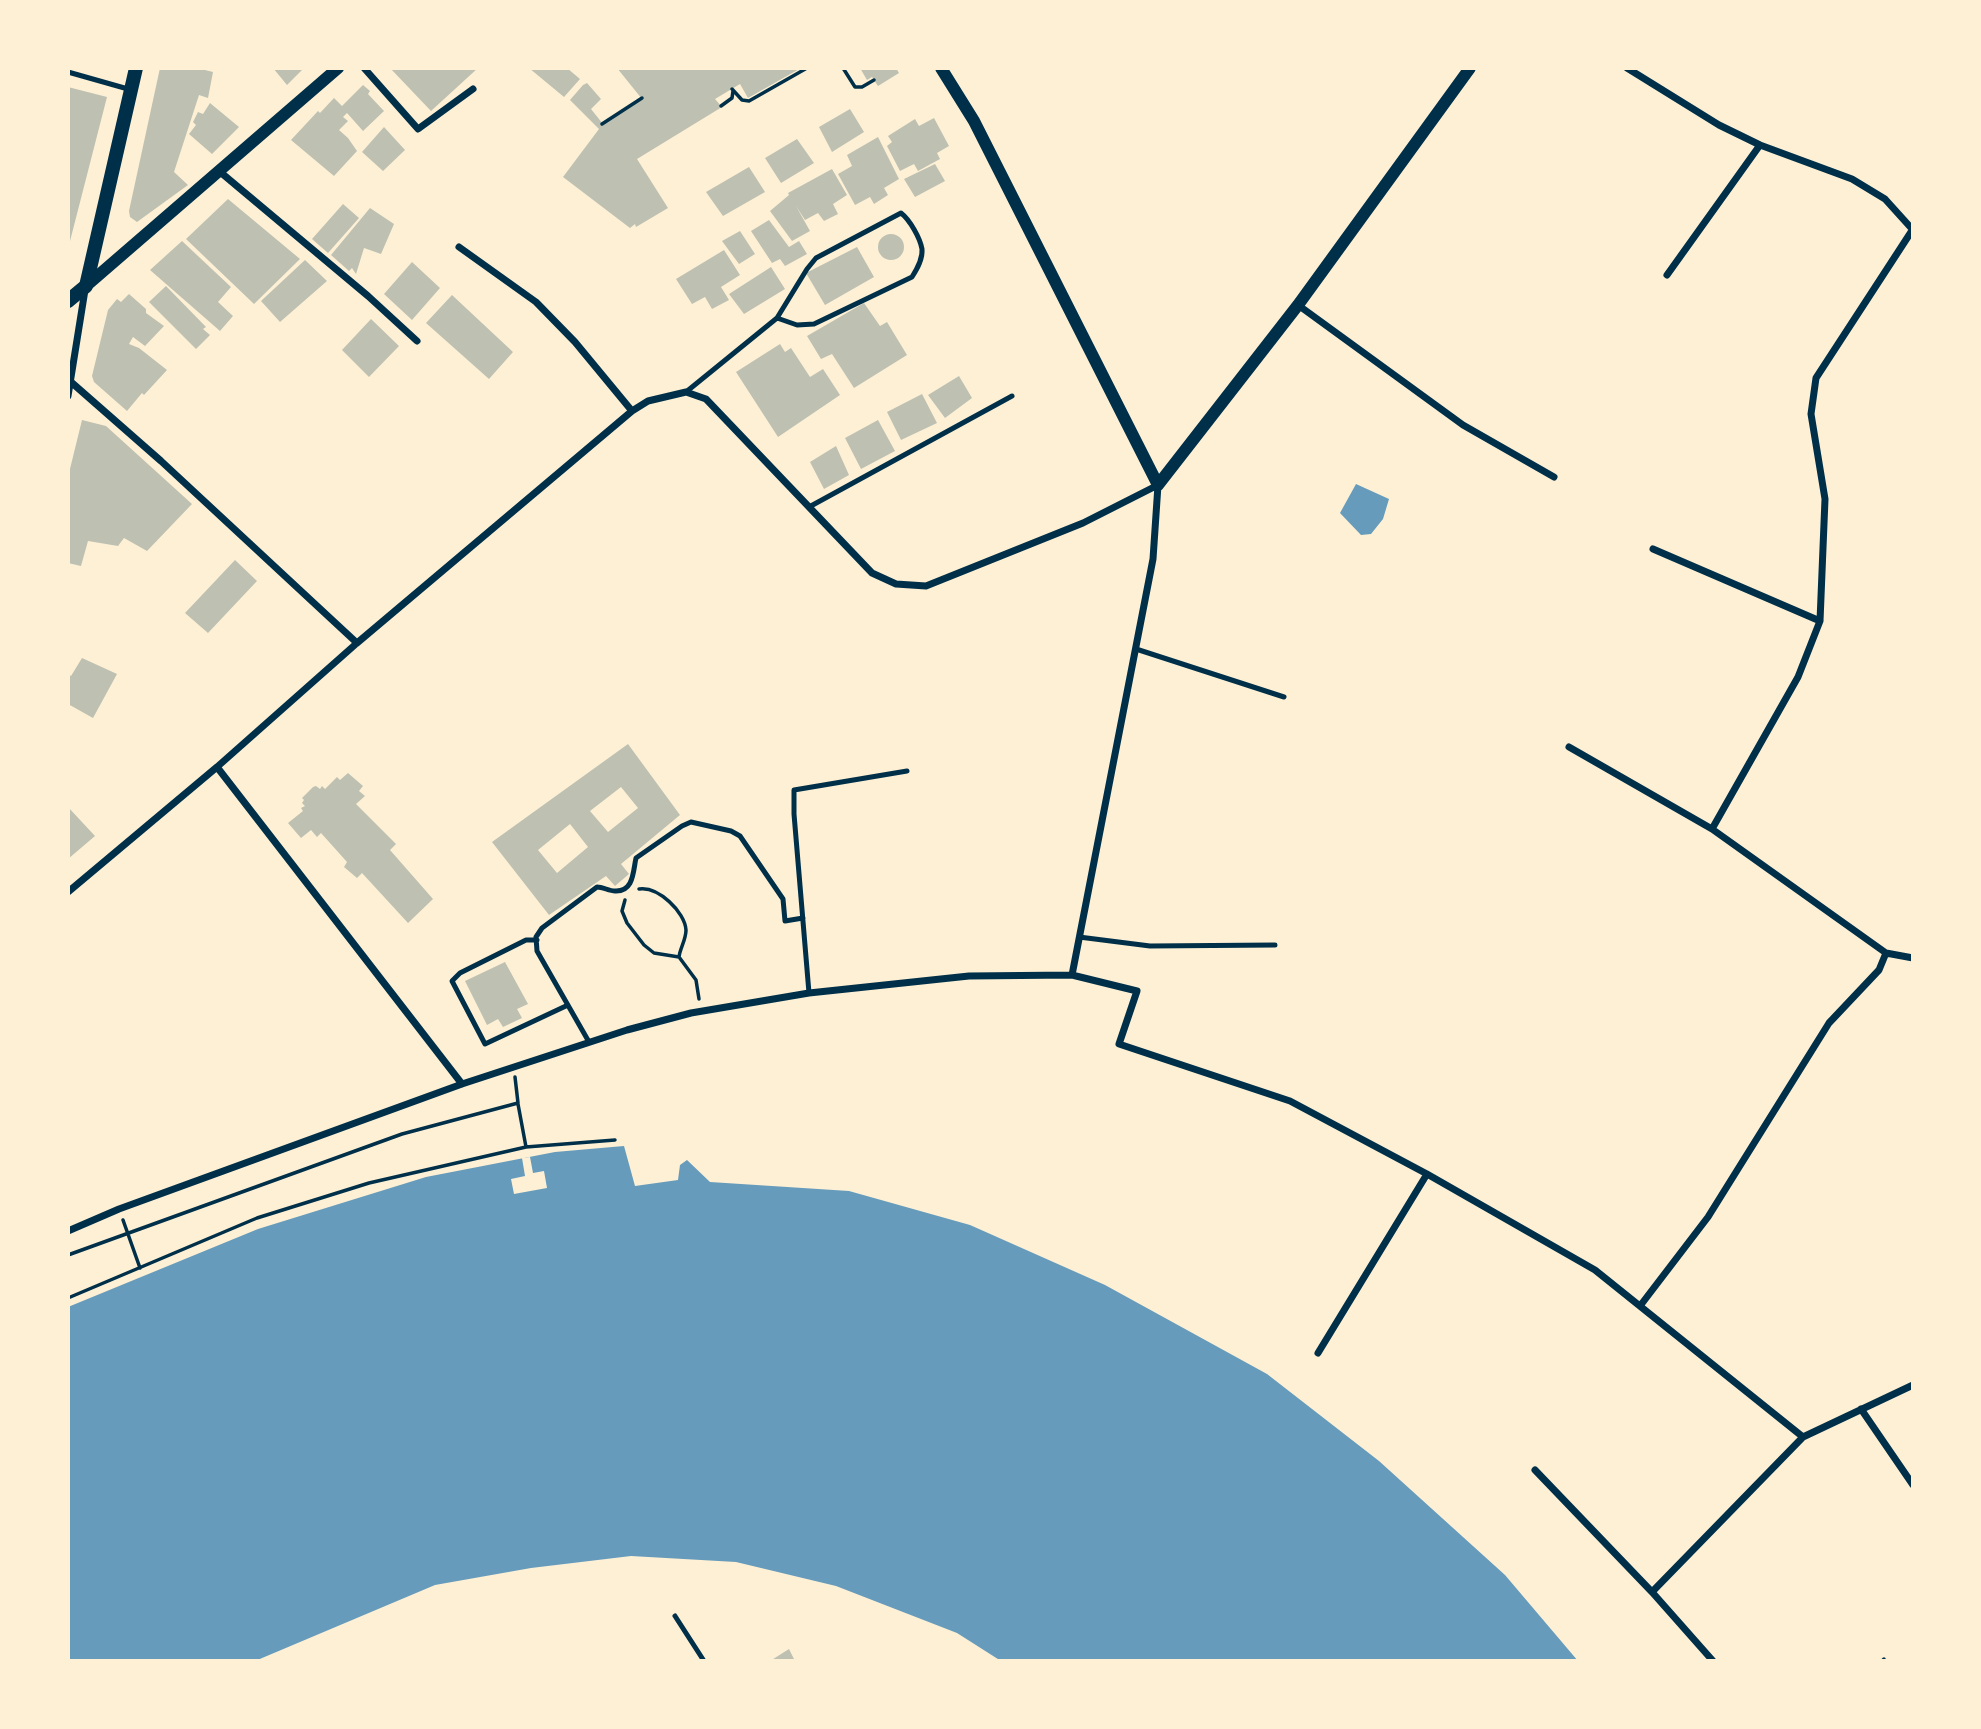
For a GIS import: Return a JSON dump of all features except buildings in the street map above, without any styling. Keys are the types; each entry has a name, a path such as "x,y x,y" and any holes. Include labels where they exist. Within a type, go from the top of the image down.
{"main road":[{"path":"68,301 86,286 136,68"}],"street":[{"path":"68,396 86,286 338,68"},
{"path":"364,68 418,129 473,89"},
{"path":"941,68 974,121 1158,485 1153,559 1072,975"},
{"path":"68,892 217,767 357,643 632,411 648,401 686,392 706,399 872,573 896,584 926,586 1083,523 1158,485 1298,305 1470,68"},
{"path":"1627,68 1719,125 1760,145 1852,179 1885,199 1913,229 1816,378 1811,414 1825,499 1820,621 1798,677 1712,829"},
{"path":"1667,275 1760,145"},
{"path":"219,171 368,296 417,341"},
{"path":"459,247 536,302 575,342 632,411"},
{"path":"1298,305 1463,425 1554,477"},
{"path":"71,382 161,461 357,643"},
{"path":"1653,549 1820,621"},
{"path":"1569,747 1712,829 1886,953 1913,958"},
{"path":"217,767 463,1084"},
{"path":"1640,1306 1708,1217 1829,1023 1879,970 1886,953"},
{"path":"68,1231 118,1209 463,1084 627,1030 701,1011 809,993 969,976 1072,975 1137,991 1119,1044 1290,1101 1427,1174 1595,1270 1803,1437"},
{"path":"1318,1353 1427,1174"},
{"path":"1652,1592 1803,1437 1913,1385"},
{"path":"1861,1409 1913,1485"},
{"path":"1535,1470 1652,1592 1713,1661"}],"lane":[{"path":"68,72 131,90"},
{"path":"686,392 777,318 816,258 901,213 908,219 922,250 920,264 912,277 814,324 797,325 777,318"},
{"path":"809,508 1012,396"},
{"path":"1136,649 1284,696"},
{"path":"809,993 794,790 907,771"},
{"path":"589,1042 537,951 537,940 542,928 597,887 614,891 625,888 635,874 635,858 682,826 691,822 731,831 740,836 783,899 785,921 803,918"},
{"path":"1079,937 1150,946 1275,945"},
{"path":"537,940 526,940 460,973 452,981 485,1044 568,1005"},
{"path":"675,1616 704,1661"}],"path":[{"path":"721,106 732,98 732,89 742,100 749,101 807,68"},
{"path":"843,68 855,87 862,87 874,80"},
{"path":"602,124 642,98"},
{"path":"635,890 652,890 667,900 686,928 677,956"},
{"path":"629,894 624,900 622,911 627,923 654,953 677,956 696,980 701,1011"},
{"path":"513,1069 526,1147"},
{"path":"68,1255 402,1134 518,1103"},
{"path":"68,1298 257,1218 313,1200 427,1168 526,1147 615,1140"},
{"path":"127,1232 140,1268"}],"water":[{"path":"1356,484 1389,499 1383,519 1371,534 1361,535 1340,513"},
{"path":"624,1146 635,1186 678,1180 680,1165 687,1160 710,1182 849,1191 970,1225 1105,1285 1267,1374 1379,1461 1505,1575 1578,1661 1001,1661 957,1633 836,1586 736,1562 631,1556 531,1568 435,1585 255,1661 68,1661 68,1307 258,1229 426,1177 555,1152"}],"pier":[{"path":"530,1157 533,1173 544,1171 547,1188 514,1194 511,1179 525,1176 522,1158"}]}
